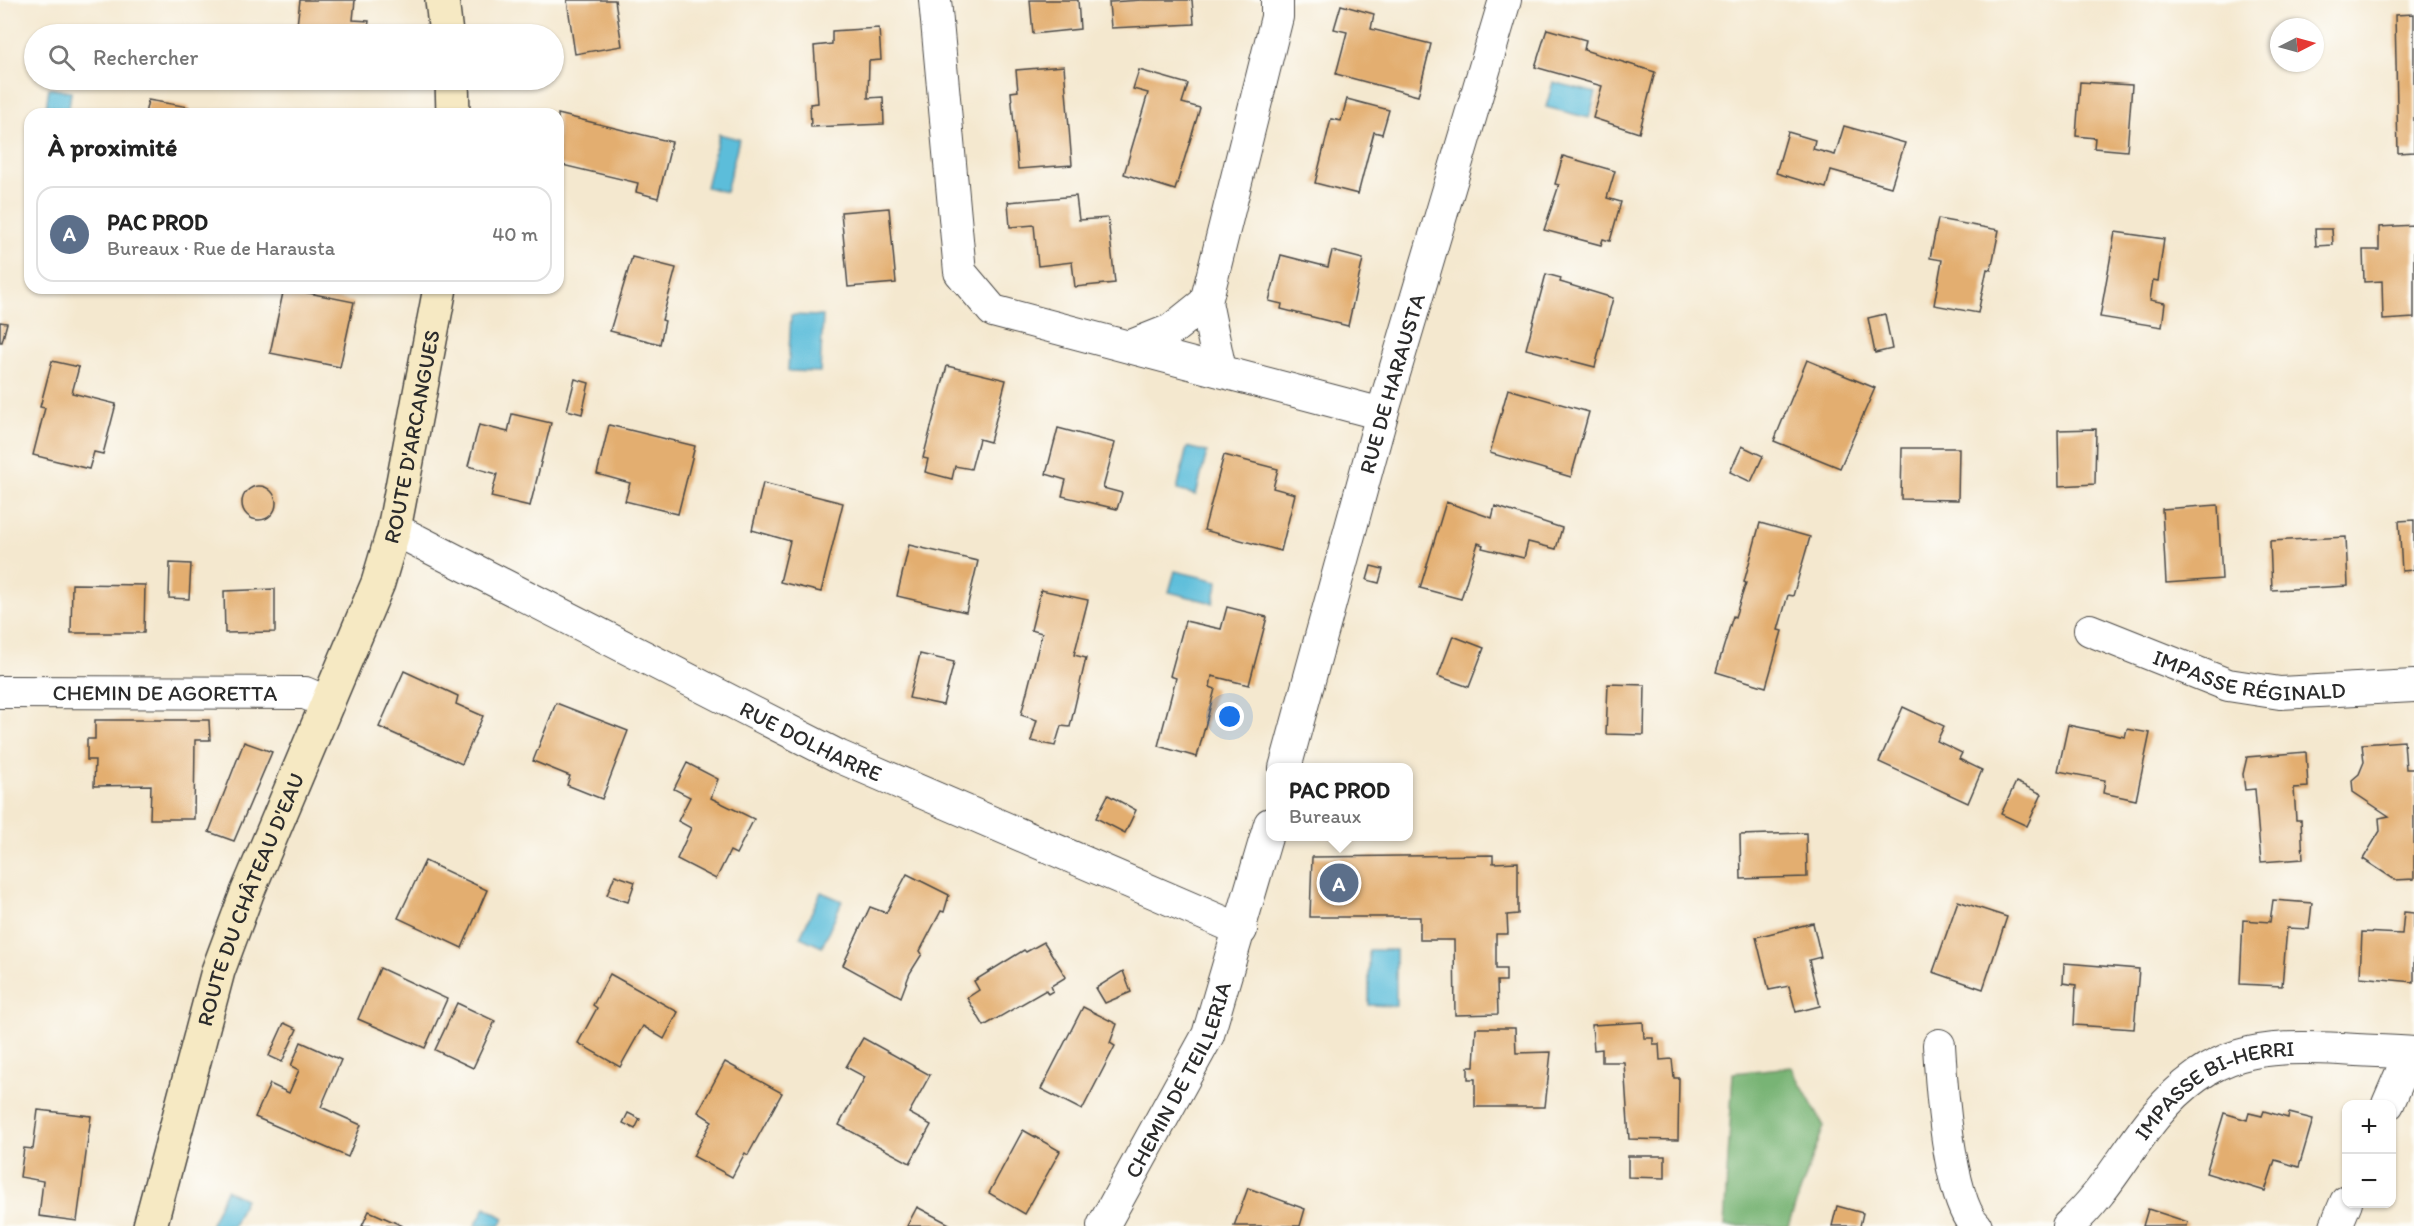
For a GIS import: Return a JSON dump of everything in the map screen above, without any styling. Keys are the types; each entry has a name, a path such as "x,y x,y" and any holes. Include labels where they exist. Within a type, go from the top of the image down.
{"street":[{"path":"442,0 445,24"},
{"path":"935,0 960,272 993,311 1382,414"},
{"path":"1220,370 1206,302 1277,17 1277,0"},
{"name":"RUE DE HARAUSTA","path":"1287,763 1382,414 1505,0"},
{"path":"452,90 453,108"},
{"name":"ROUTE D'ARCANGUES","path":"378,583 394,529 439,294"},
{"path":"1131,346 1172,330 1206,302"},
{"name":"RUE DOLHARRE","path":"394,529 838,756 1241,930"},
{"name":"ROUTE DU CHÂTEAU D'EAU","path":"150,1226 218,971 247,893 378,583"},
{"name":"IMPASSE RÉGINALD","path":"2090,630 2228,684 2280,693 2414,686"},
{"name":"CHEMIN DE AGORETTA","path":"0,692 305,693 328,703"},
{"path":"1241,930 1266,839"},
{"name":"CHEMIN DE TEILLERIA","path":"1103,1226 1208,1035 1241,930"},
{"path":"1939,1045 1943,1118 1960,1194 1976,1226"},
{"name":"IMPASSE BI-HERRI","path":"2068,1226 2084,1212 2157,1114 2195,1076 2240,1054 2283,1046 2412,1053 2390,1100"},
{"path":"2336,1226 2344,1208"}],"green space":[{"path":"1791,1067 1824,1126 1788,1226 1724,1226 1733,1073"}],"water":[{"path":"1553,82 1596,93 1589,118 1546,107"},
{"path":"49,90 71,92 69,108 46,108"},
{"path":"719,134 739,139 726,192 706,187"},
{"path":"791,315 823,316 820,372 788,371"},
{"path":"1187,447 1207,452 1196,495 1177,490"},
{"path":"1175,571 1218,581 1213,603 1169,592"},
{"path":"821,892 842,901 822,947 800,937"},
{"path":"1369,950 1396,950 1396,1006 1369,1005"},
{"path":"226,1190 245,1199 233,1226 210,1226"},
{"path":"485,1207 504,1218 500,1226 475,1226"}],"building":[{"path":"300,0 355,0 353,20 369,21 369,24 297,24"},
{"path":"567,0 615,0 622,46 575,54"},
{"path":"1030,0 1078,0 1080,29 1033,34"},
{"path":"1192,0 1194,24 1111,28 1109,2"},
{"path":"1341,5 1374,14 1371,29 1431,44 1418,96 1336,74 1347,32 1334,29"},
{"path":"2414,14 2414,152 2398,153 2395,15"},
{"path":"879,28 881,60 869,61 868,98 883,97 884,124 811,127 810,104 818,103 814,46 832,44 832,31"},
{"path":"1547,29 1586,40 1584,50 1655,72 1639,133 1593,118 1602,86 1535,67"},
{"path":"1064,66 1072,165 1018,169 1011,92 1018,91 1016,70"},
{"path":"1139,70 1188,84 1182,103 1200,108 1175,190 1124,174 1148,93 1133,89"},
{"path":"2080,82 2132,85 2127,151 2094,148 2095,138 2076,136"},
{"path":"1347,99 1389,110 1382,134 1374,132 1358,194 1315,183 1331,119 1341,121"},
{"path":"148,100 189,107 189,108 146,108"},
{"path":"564,115 672,142 658,198 636,192 638,183 564,165"},
{"path":"1844,126 1905,143 1891,187 1831,170 1826,188 1776,173 1788,132 1815,140 1813,149 1835,155"},
{"path":"1563,156 1615,171 1607,198 1621,202 1610,241 1603,239 1601,245 1544,230 1559,185 1555,184"},
{"path":"1076,196 1079,220 1108,218 1115,283 1075,287 1072,262 1038,266 1034,225 1010,227 1008,202"},
{"path":"889,208 896,283 848,287 841,212"},
{"path":"1938,219 1999,230 1991,270 1987,269 1978,313 1934,305 1942,260 1930,258"},
{"path":"2414,225 2414,318 2383,320 2382,281 2364,282 2363,250 2379,250 2379,227"},
{"path":"2315,229 2332,229 2333,245 2316,246"},
{"path":"2115,232 2164,239 2158,281 2153,280 2150,300 2165,303 2162,327 2100,317"},
{"path":"1332,251 1363,259 1348,326 1281,309 1282,304 1269,301 1281,255 1328,267"},
{"path":"632,257 676,268 662,320 665,321 660,344 610,331"},
{"path":"1546,274 1561,278 1560,282 1613,298 1595,367 1526,349"},
{"path":"283,294 314,294 354,302 340,367 270,353"},
{"path":"1885,314 1892,349 1875,353 1868,318"},
{"path":"0,322 7,323 2,342 0,342"},
{"path":"1807,360 1875,388 1840,468 1774,441"},
{"path":"52,361 79,367 72,393 116,404 103,454 94,452 89,469 33,455 45,408 40,407"},
{"path":"947,366 1006,380 990,442 979,439 971,469 955,466 952,479 925,472 928,459 923,458"},
{"path":"575,379 589,383 582,414 567,410"},
{"path":"1508,389 1589,412 1571,477 1490,453"},
{"path":"512,414 551,423 530,506 491,497 497,474 468,466 479,425 508,432"},
{"path":"609,425 695,446 678,514 625,501 630,483 597,474"},
{"path":"1058,428 1115,443 1103,488 1122,493 1117,509 1062,496 1066,480 1046,474"},
{"path":"2096,429 2095,484 2059,486 2058,430"},
{"path":"1742,446 1763,456 1751,482 1730,472"},
{"path":"1902,448 1959,448 1958,500 1901,499"},
{"path":"1224,455 1278,469 1273,488 1295,494 1281,551 1204,530"},
{"path":"763,483 843,503 821,592 780,582 790,541 752,530"},
{"path":"259,486 271,491 276,503 271,515 259,520 247,515 242,503 247,491"},
{"path":"1446,502 1492,518 1495,506 1562,528 1556,549 1528,542 1524,558 1482,548 1483,545 1478,543 1461,599 1420,588"},
{"path":"2218,505 2222,579 2166,583 2162,509"},
{"path":"2414,520 2414,570 2402,571 2399,521"},
{"path":"1760,523 1810,537 1793,596 1788,595 1778,630 1782,631 1766,687 1716,672 1746,583 1744,582"},
{"path":"2346,537 2348,586 2272,590 2270,541"},
{"path":"909,545 978,561 966,612 897,596"},
{"path":"170,563 191,564 189,599 169,598"},
{"path":"1371,566 1383,569 1379,583 1367,580"},
{"path":"72,584 145,585 144,633 71,633"},
{"path":"275,589 275,632 225,633 224,591"},
{"path":"1041,590 1088,600 1074,655 1086,658 1070,727 1061,726 1055,746 1031,741 1037,720 1021,715 1042,633 1031,630"},
{"path":"1227,607 1267,617 1249,685 1212,676 1210,687 1215,689 1197,757 1158,746 1176,678 1170,676 1185,621 1221,629"},
{"path":"1453,636 1484,648 1469,687 1438,676"},
{"path":"920,654 954,662 943,705 909,698"},
{"path":"404,671 458,696 456,704 483,716 462,764 379,727"},
{"path":"1608,684 1645,685 1644,735 1606,734"},
{"path":"556,703 628,731 602,799 567,785 570,776 533,761"},
{"path":"1903,707 1944,726 1937,741 1962,753 1959,759 1982,770 1968,803 1879,762"},
{"path":"95,720 209,720 210,740 195,740 194,819 150,819 151,785 94,786 95,760 87,760 87,739 95,739"},
{"path":"2068,725 2125,737 2127,729 2150,733 2136,800 2103,793 2105,780 2058,771"},
{"path":"2404,741 2406,769 2414,769 2414,879 2395,880 2363,859 2380,831 2379,818 2389,816 2353,792 2352,780 2359,774 2364,762 2362,744"},
{"path":"244,742 272,752 234,841 209,832"},
{"path":"2306,752 2308,787 2294,788 2296,820 2301,820 2303,859 2261,862 2255,789 2245,790 2243,774 2247,757"},
{"path":"687,763 718,779 711,798 754,819 736,854 730,851 716,879 677,859 691,828 678,821 690,797 674,789"},
{"path":"2016,782 2042,794 2027,826 2001,814"},
{"path":"1108,795 1136,810 1125,833 1096,818"},
{"path":"1806,833 1807,877 1741,879 1740,835"},
{"path":"1493,855 1493,863 1518,862 1518,914 1507,915 1508,934 1496,934 1496,969 1506,969 1506,981 1497,981 1498,1014 1455,1015 1454,940 1420,940 1420,917 1310,917 1312,857"},
{"path":"425,861 487,890 462,948 398,918"},
{"path":"907,874 949,895 944,912 941,911 920,951 922,954 910,973 901,997 843,965 870,907 886,913"},
{"path":"615,875 635,882 628,902 607,895"},
{"path":"2273,900 2312,903 2309,929 2287,928 2282,986 2240,984 2243,920 2270,922"},
{"path":"1958,901 2007,917 1983,989 1933,972"},
{"path":"2404,912 2414,913 2414,982 2360,977 2362,932 2402,934"},
{"path":"1813,923 1821,957 1809,960 1820,1006 1796,1012 1789,986 1769,990 1756,937"},
{"path":"1044,942 1066,977 1051,986 1053,991 1048,994 1046,990 984,1026 967,998 979,990 974,981 1024,950 1026,952"},
{"path":"2064,963 2139,969 2134,1029 2074,1025 2076,985 2063,983"},
{"path":"380,968 447,999 425,1048 358,1019"},
{"path":"1123,971 1131,992 1105,1003 1096,988"},
{"path":"610,974 678,1012 664,1039 643,1026 620,1067 578,1043 597,1008 593,1005"},
{"path":"457,1003 495,1021 473,1068 435,1050"},
{"path":"1083,1007 1117,1024 1110,1043 1115,1046 1082,1110 1041,1089"},
{"path":"1643,1022 1644,1038 1653,1038 1653,1044 1659,1044 1660,1060 1672,1059 1674,1078 1679,1078 1678,1140 1629,1139 1624,1062 1602,1062 1602,1049 1594,1050 1592,1025"},
{"path":"284,1023 297,1029 282,1062 269,1056"},
{"path":"1476,1028 1515,1028 1516,1053 1551,1052 1545,1107 1475,1107 1475,1079 1468,1079 1468,1067 1474,1067"},
{"path":"863,1038 930,1075 909,1113 931,1125 910,1163 839,1125 865,1077 846,1067"},
{"path":"301,1042 341,1060 321,1107 361,1125 348,1157 255,1117 270,1084 289,1093 299,1070 291,1066"},
{"path":"725,1062 782,1093 748,1155 745,1153 732,1177 693,1156 712,1121 698,1112"},
{"path":"38,1110 91,1116 77,1221 39,1216 43,1181 20,1177 24,1148 33,1149"},
{"path":"2264,1111 2288,1118 2289,1113 2313,1119 2299,1167 2275,1160 2265,1191 2206,1173 2224,1113 2247,1120 2249,1113 2262,1116"},
{"path":"628,1113 640,1119 635,1129 623,1123"},
{"path":"1023,1130 1060,1151 1025,1214 989,1193"},
{"path":"1628,1156 1665,1156 1665,1178 1628,1177"},
{"path":"1248,1188 1305,1209 1300,1226 1234,1226"},
{"path":"1837,1206 1863,1213 1860,1226 1832,1226"},
{"path":"917,1207 953,1226 907,1226"},
{"path":"2148,1209 2188,1222 2187,1226 2143,1226"},
{"path":"369,1211 403,1226 362,1226"}],"place":[{"name":"PAC PROD","path":"1339,883"}]}
